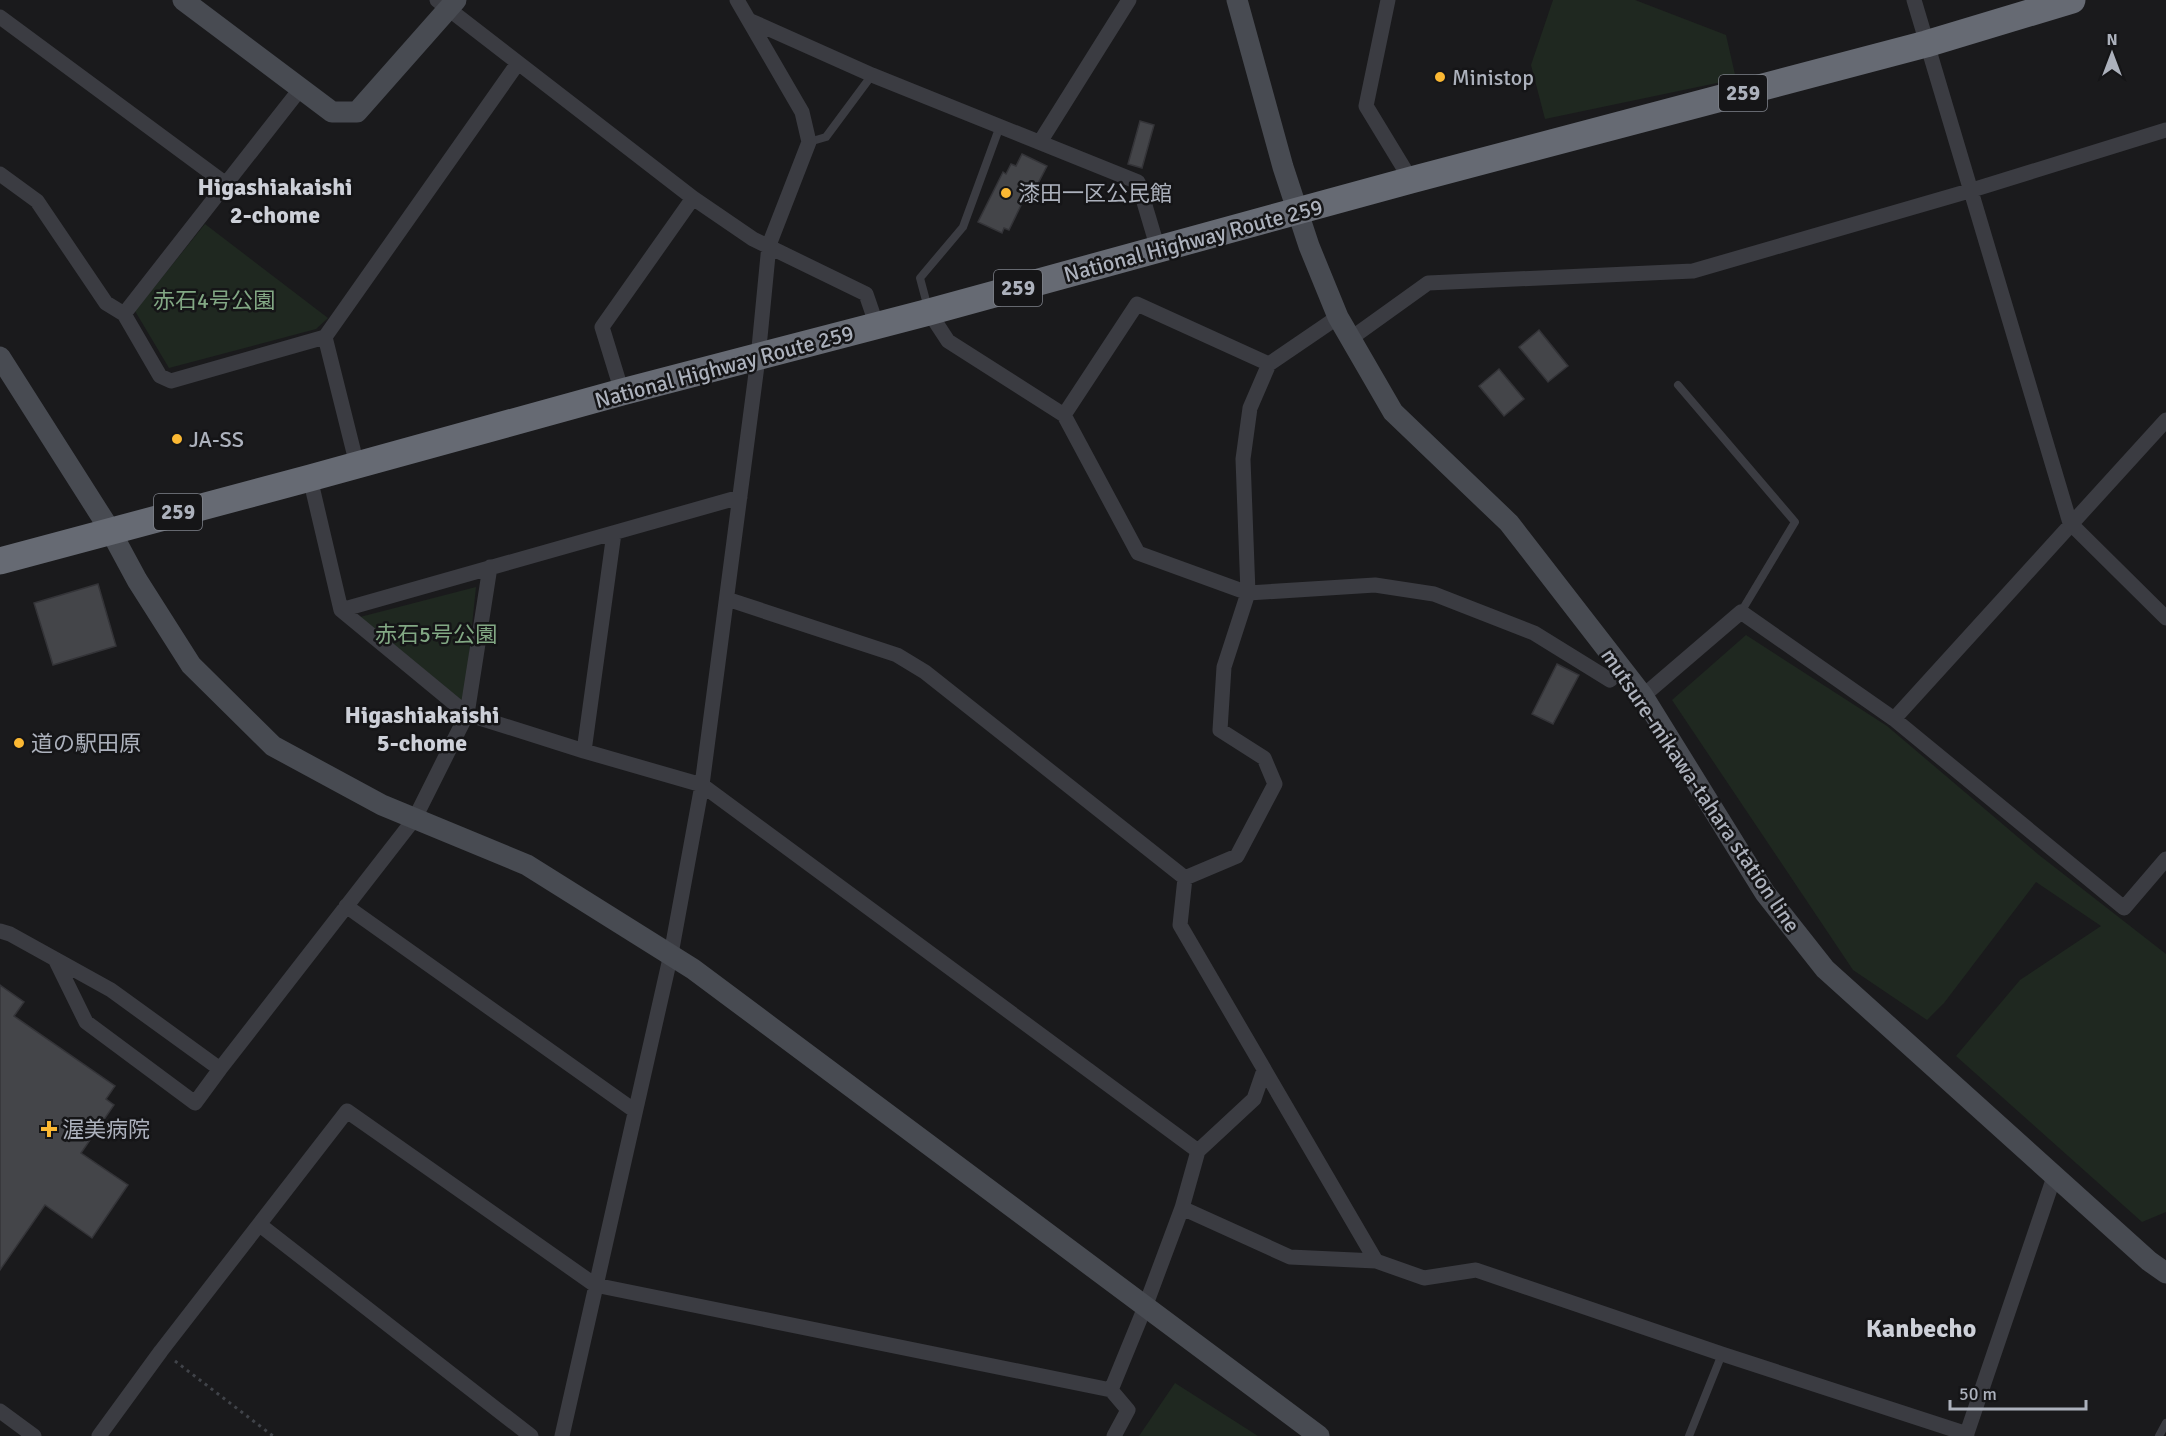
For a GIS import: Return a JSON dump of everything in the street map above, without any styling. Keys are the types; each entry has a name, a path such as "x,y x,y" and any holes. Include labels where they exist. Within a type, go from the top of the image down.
{"highway":[{"name":"National Highway Route 259","path":"0,561 622,392 758,358 1412,180 1926,44 2072,0"}],"street":[{"path":"183,0 332,111 357,112 447,3 518,63 693,198 753,239 866,294 877,326"},
{"path":"562,1436 671,954 702,784 758,358 769,245 809,142 802,112 737,0"},
{"path":"1040,142 1129,0"},
{"name":"mutsure-mikawa-tahara station line","path":"1237,0 1283,167 1298,212 1338,317 1393,412 1509,523 1643,696 1766,893 1825,969 2054,1177 2150,1262 2166,1273"},
{"path":"1388,0 1366,106 1412,180"},
{"path":"1914,0 1969,191 2070,523 2166,618"},
{"path":"0,17 226,184"},
{"path":"751,21 872,75 1138,182 1158,249"},
{"path":"0,174 37,201 106,303 124,314 160,376 171,381 326,337 518,63"},
{"path":"124,314 301,88"},
{"path":"1350,339 1428,284 1693,271 1969,191 2166,130"},
{"path":"622,392 602,327 693,198"},
{"path":"1064,416 1137,304 1269,364"},
{"path":"929,312 948,341 1064,416 1138,553 1248,593 1375,585 1434,594 1534,633 1610,680 1622,669"},
{"path":"1185,878 1237,856 1275,784 1264,758 1220,730 1224,667 1248,593 1243,459 1250,408 1269,364 1338,317"},
{"path":"326,337 357,465"},
{"path":"0,357 110,530 137,580 191,665 273,746 382,805 527,865 671,954 1319,1436"},
{"path":"1894,718 2166,420"},
{"path":"310,478 341,610 467,714 584,751 702,784 1198,1151"},
{"path":"341,610 740,497"},
{"path":"584,751 614,533"},
{"path":"56,961 86,1022 195,1103 415,818 467,714 490,567"},
{"path":"727,599 897,655 906,660 925,672 1185,878"},
{"path":"1643,696 1741,612 1894,718 2124,908 2166,859"},
{"path":"1185,878 1180,925 1376,1262"},
{"path":"346,906 635,1111"},
{"path":"0,931 10,934 111,990 220,1069"},
{"path":"1111,1390 1182,1208 1198,1151 1254,1099 1264,1070"},
{"path":"99,1436 161,1351 347,1111 595,1285 1111,1390 1128,1410 1114,1436"},
{"path":"1182,1208 1290,1257 1376,1262 1424,1278 1476,1270 1966,1435 2054,1177"},
{"path":"260,1225 531,1436"},
{"path":"0,1411 34,1436"}],"lane":[{"path":"809,142 826,137 872,75"},
{"path":"929,312 920,278 963,227 1000,126"},
{"path":"1678,385 1795,522 1741,612"},
{"path":"1689,1436 1722,1354"},
{"path":"2159,1436 2166,1423"}],"path":[{"path":"161,1351 273,1436"}],"green space":[{"path":"1553,0 1635,0 1726,35 1736,79 1545,119 1531,65"},
{"name":"赤石4号公園","path":"205,224 328,318 316,329 169,368 135,311"},
{"name":"赤石5号公園","path":"476,587 464,702 360,617"},
{"path":"1746,635 1887,726 2039,855 2166,954 2166,1212 2142,1222 1956,1056 2020,980 2101,926 2036,882 1944,1003 1927,1020 1853,970 1672,700"},
{"path":"1175,1383 1258,1436 1139,1436"}],"building":[{"path":"1140,121 1154,125 1142,168 1128,164"},
{"name":"漆田一区公民館","path":"1022,154 1047,166 1032,195 1027,193 1009,230 1004,228 1002,233 978,222 1003,172 1006,174 1011,164 1016,166"},
{"path":"1539,330 1568,366 1548,382 1519,347"},
{"path":"1499,369 1524,399 1504,416 1479,386"},
{"path":"98,584 116,646 53,665 34,603"},
{"path":"1557,664 1579,675 1553,724 1532,714"},
{"name":"渥美病院","path":"0,985 24,1002 14,1016 115,1086 106,1099 114,1105 81,1153 128,1185 92,1238 45,1205 0,1270"}],"place":[{"name":"Ministop","path":"1440,77"},
{"name":"漆田一区公民館","path":"1006,193"},
{"name":"JA-SS","path":"177,439"},
{"name":"道の駅田原","path":"19,743"},
{"name":"渥美病院","path":"49,1129"}],"district":[{"name":"Higashiakaishi 2-chome","path":"275,201"},
{"name":"Higashiakaishi 5-chome","path":"422,729"},
{"name":"Kanbecho","path":"1921,1328"}]}
